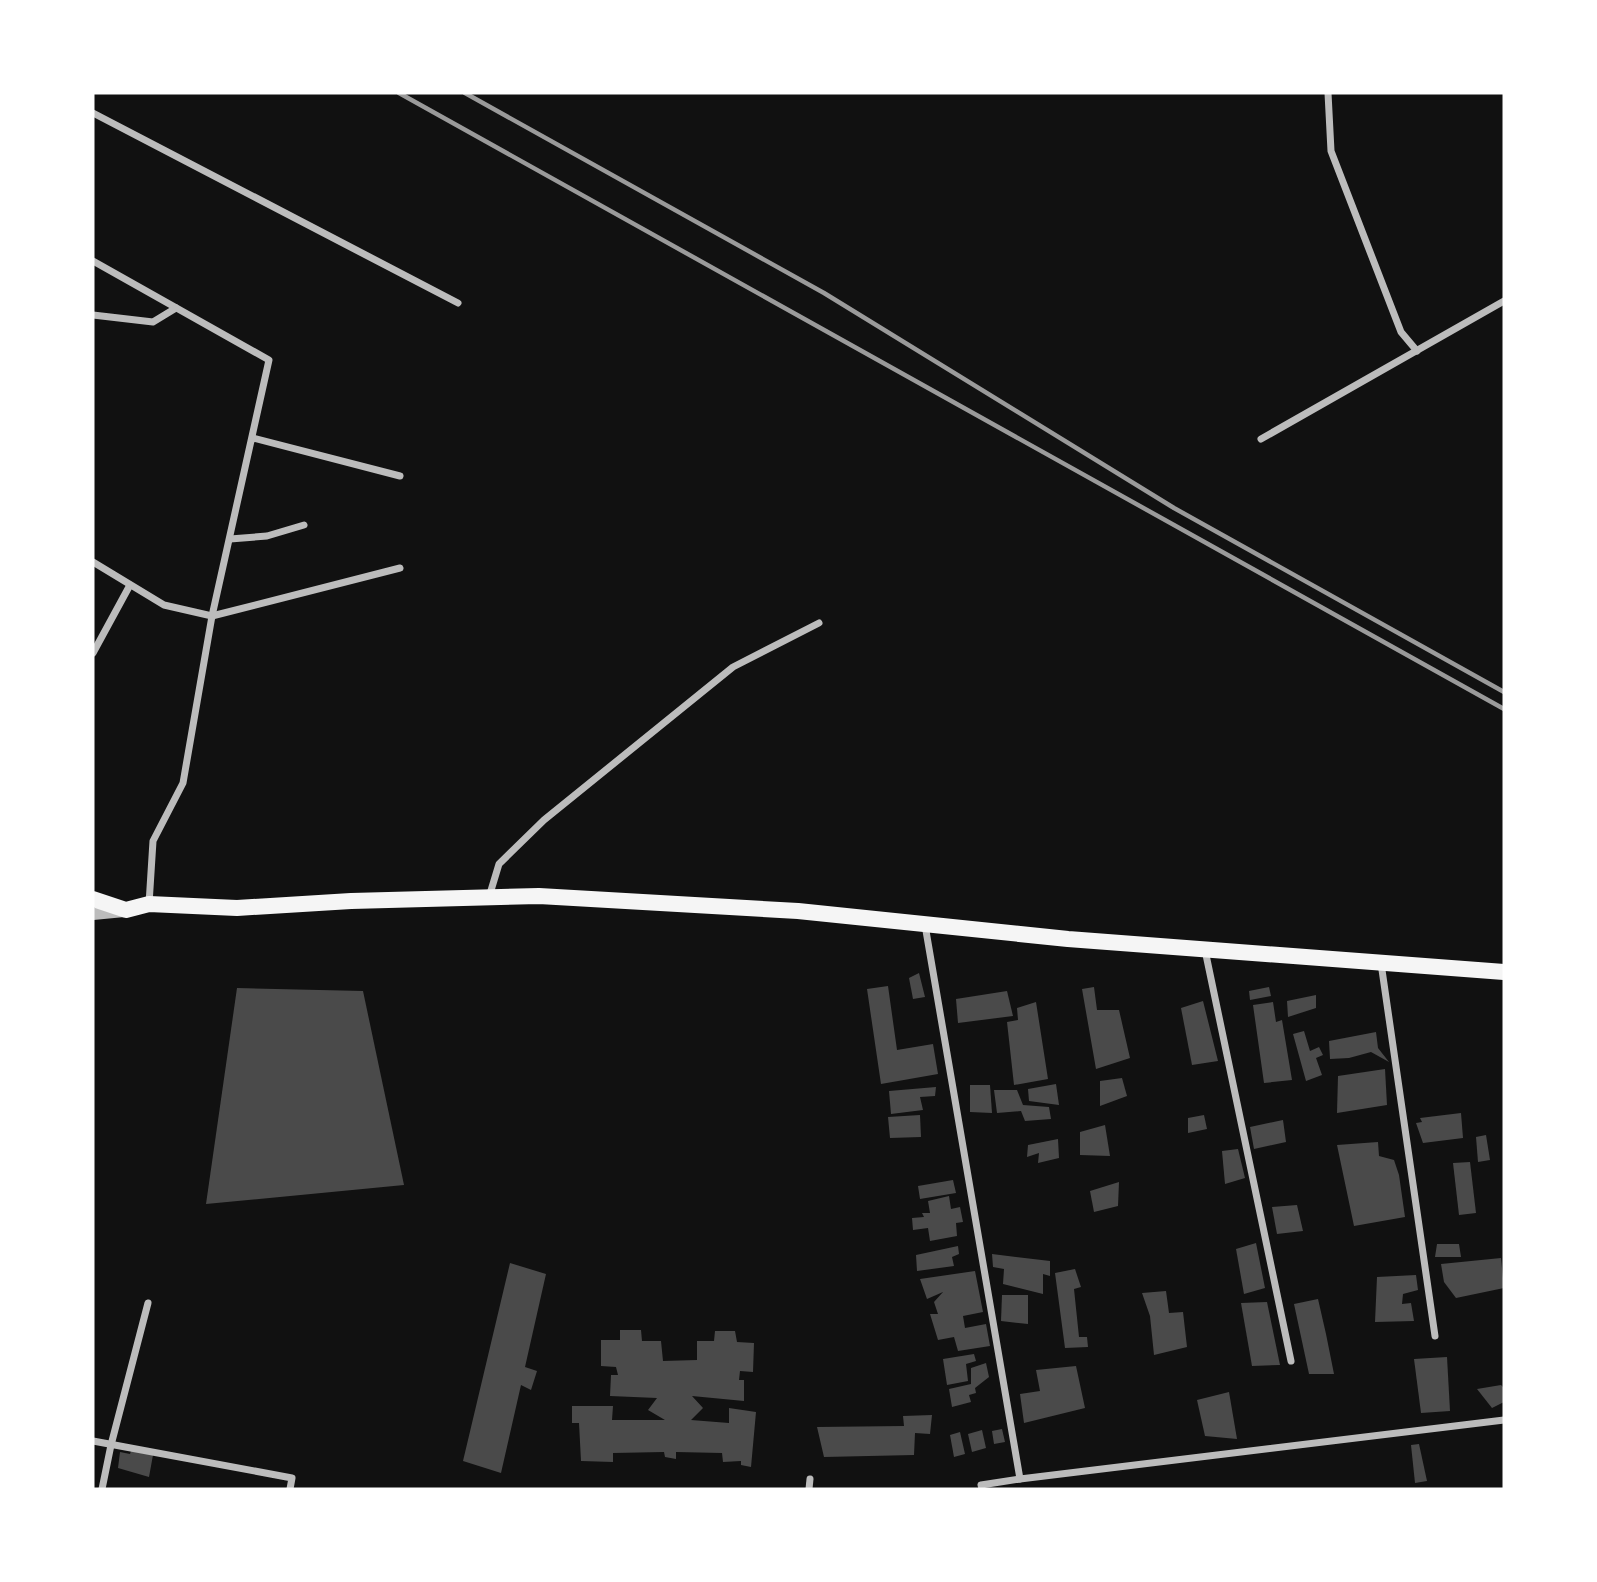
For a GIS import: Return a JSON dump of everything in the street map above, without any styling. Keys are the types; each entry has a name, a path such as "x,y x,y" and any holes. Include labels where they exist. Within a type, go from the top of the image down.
{"main road":[{"path":"93,899 125,911 149,904 237,908 351,901 539,896 798,911 1068,939 1504,972"}],"street":[{"path":"1328,93 1331,151 1401,331 1417,351"},
{"path":"93,113 458,303"},
{"path":"93,261 269,360 212,616 183,783 153,841 149,904"},
{"path":"1261,439 1504,301"},
{"path":"93,316 153,323 176,308"},
{"path":"253,438 400,476"},
{"path":"230,539 267,536 304,525"},
{"path":"93,562 164,605 212,616 400,568"},
{"path":"93,653 130,585"},
{"path":"489,897 499,864 544,820 733,667 819,623"},
{"path":"93,914 125,911"},
{"path":"925,924 1020,1479"},
{"path":"1205,949 1291,1362"},
{"path":"1381,962 1435,1336"},
{"path":"102,1489 148,1303"},
{"path":"982,1489 981,1485 1020,1479 1504,1420"},
{"path":"93,1441 292,1478 290,1489"},
{"path":"809,1489 810,1479"}],"building":[{"path":"919,973 925,997 913,999 909,978"},
{"path":"888,986 897,1050 933,1044 938,1074 881,1084 867,989"},
{"path":"1094,987 1097,1010 1119,1010 1130,1058 1096,1069 1082,989"},
{"path":"1269,987 1271,996 1250,1000 1249,991"},
{"path":"237,988 363,991 404,1185 206,1204"},
{"path":"1007,991 1013,1016 958,1023 956,999"},
{"path":"1316,995 1316,1008 1288,1017 1287,1001"},
{"path":"1203,1001 1218,1061 1192,1065 1181,1008"},
{"path":"1036,1002 1048,1079 1014,1085 1007,1022 1018,1020 1017,1008"},
{"path":"1273,1002 1276,1022 1282,1020 1292,1080 1264,1083 1253,1005"},
{"path":"1304,1031 1310,1051 1319,1047 1323,1055 1316,1058 1322,1075 1306,1081 1293,1034"},
{"path":"1376,1032 1378,1048 1389,1062 1371,1052 1349,1058 1330,1059 1329,1041"},
{"path":"1385,1069 1387,1105 1337,1113 1338,1076"},
{"path":"1122,1078 1127,1096 1100,1106 1100,1081"},
{"path":"1056,1084 1059,1105 1029,1101 1028,1089"},
{"path":"970,1085 990,1085 992,1113 970,1112"},
{"path":"936,1087 935,1096 920,1097 923,1110 891,1114 889,1091"},
{"path":"994,1090 1017,1090 1023,1105 1049,1107 1051,1119 1025,1121 1021,1111 997,1113"},
{"path":"1461,1113 1463,1138 1423,1143 1416,1123 1422,1122 1420,1118"},
{"path":"920,1115 921,1137 890,1138 888,1117"},
{"path":"1204,1115 1207,1129 1188,1133 1188,1118"},
{"path":"1283,1120 1286,1142 1254,1149 1250,1127"},
{"path":"1105,1125 1110,1156 1080,1155 1080,1132"},
{"path":"1486,1135 1490,1160 1478,1162 1476,1137"},
{"path":"1058,1139 1059,1158 1038,1163 1039,1153 1027,1157 1028,1145"},
{"path":"1378,1142 1379,1156 1394,1160 1405,1217 1354,1226 1337,1145"},
{"path":"1238,1149 1245,1178 1225,1184 1222,1151"},
{"path":"1470,1162 1476,1213 1459,1215 1453,1163"},
{"path":"953,1180 956,1193 920,1199 918,1186"},
{"path":"1119,1182 1118,1206 1094,1212 1090,1191"},
{"path":"949,1196 951,1209 960,1207 963,1222 956,1223 957,1236 930,1241 928,1228 913,1230 912,1218 924,1217 922,1213 930,1213 928,1201"},
{"path":"1297,1205 1303,1231 1277,1234 1272,1207"},
{"path":"1256,1243 1265,1288 1244,1294 1236,1249"},
{"path":"1437,1244 1459,1244 1461,1257 1435,1257"},
{"path":"958,1246 959,1254 952,1257 954,1266 917,1271 916,1255"},
{"path":"992,1254 1050,1261 1050,1276 1043,1274 1043,1294 1003,1284 1004,1269 993,1267"},
{"path":"1501,1258 1504,1288 1456,1298 1444,1282 1441,1264"},
{"path":"510,1263 546,1274 525,1367 537,1371 531,1390 521,1385 501,1473 463,1461"},
{"path":"1075,1269 1081,1287 1074,1289 1079,1337 1087,1337 1088,1347 1065,1348 1055,1273"},
{"path":"975,1271 983,1312 963,1316 965,1328 986,1324 990,1346 958,1351 954,1337 938,1340 930,1314 938,1314 934,1302 943,1292 927,1299 920,1279"},
{"path":"1416,1275 1418,1290 1403,1294 1402,1304 1411,1303 1414,1321 1375,1322 1377,1277"},
{"path":"1166,1291 1169,1313 1183,1312 1187,1347 1154,1355 1150,1316 1142,1293"},
{"path":"1002,1295 1028,1295 1028,1324 1001,1321"},
{"path":"1318,1299 1334,1374 1309,1374 1294,1304"},
{"path":"1267,1302 1280,1365 1252,1366 1241,1303"},
{"path":"620,1330 641,1330 642,1341 661,1341 663,1361 697,1360 697,1341 714,1341 715,1331 735,1331 737,1342 754,1343 753,1372 740,1371 739,1380 744,1380 744,1401 692,1396 703,1408 691,1420 729,1423 729,1408 756,1412 751,1467 741,1465 741,1461 723,1462 722,1453 676,1452 676,1459 665,1457 664,1452 613,1453 613,1462 581,1461 579,1423 572,1423 572,1406 613,1406 612,1420 665,1420 648,1410 657,1398 610,1396 611,1375 618,1375 616,1367 601,1366 601,1340 620,1340"},
{"path":"974,1354 976,1361 966,1364 968,1381 947,1385 943,1359"},
{"path":"1447,1357 1450,1411 1421,1413 1414,1359"},
{"path":"986,1363 989,1377 975,1388 976,1393 969,1395 971,1402 952,1407 949,1389 971,1384 971,1368"},
{"path":"1076,1366 1085,1408 1024,1423 1020,1394 1040,1391 1036,1370"},
{"path":"1501,1385 1504,1388 1504,1402 1492,1408 1477,1389"},
{"path":"1229,1392 1237,1439 1205,1436 1197,1400"},
{"path":"932,1415 930,1434 915,1433 914,1455 824,1457 817,1427 904,1426 903,1416"},
{"path":"1002,1429 1005,1442 994,1444 992,1431"},
{"path":"982,1430 986,1448 972,1452 968,1434"},
{"path":"960,1432 965,1454 954,1457 950,1435"},
{"path":"1419,1444 1427,1481 1415,1483 1411,1445"},
{"path":"131,1451 153,1455 149,1477 118,1468 120,1452 130,1454"}],"railway":[{"path":"399,93 1504,709"},
{"path":"465,93 824,293 1174,508 1504,692"}]}
